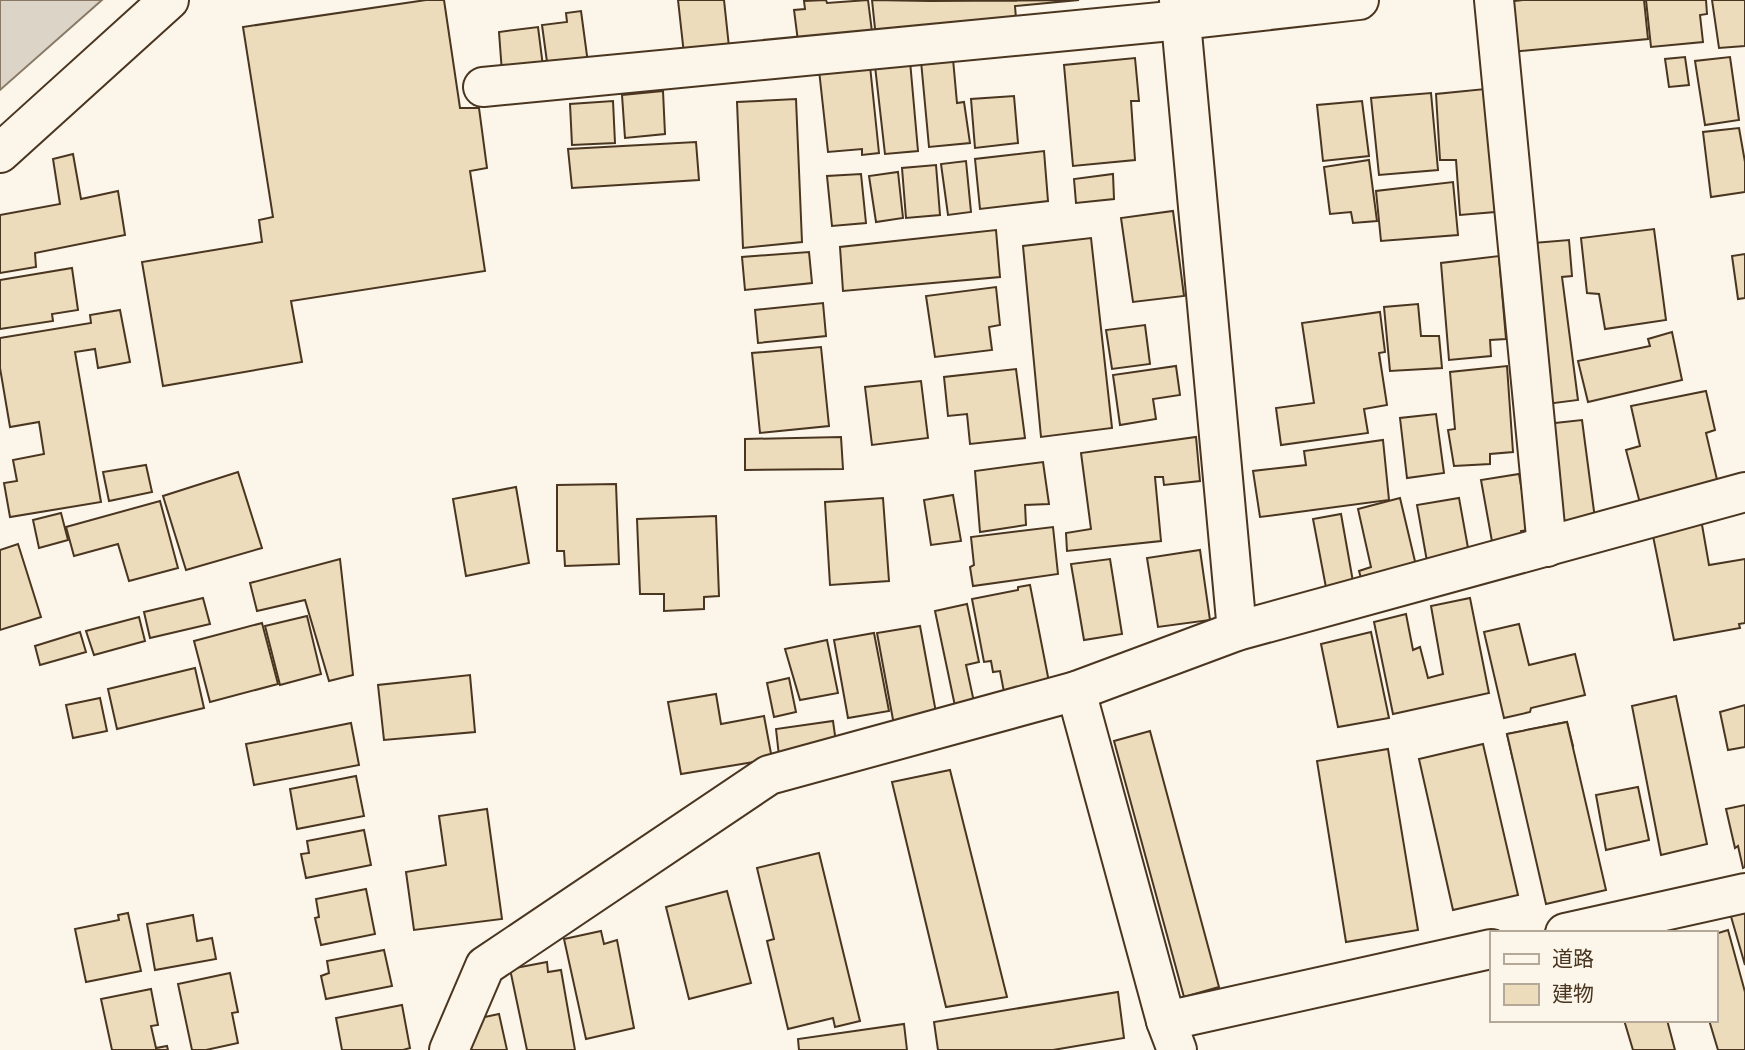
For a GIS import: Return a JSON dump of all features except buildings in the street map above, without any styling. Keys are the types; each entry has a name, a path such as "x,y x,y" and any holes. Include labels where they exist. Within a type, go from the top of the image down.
{"street":[{"path":"0,153 169,0"},
{"path":"483,87 1180,10 1359,0"},
{"path":"1494,0 1547,547"},
{"path":"1180,10 1237,631"},
{"path":"449,1050 485,966 769,775 1076,691 1237,631 1745,492"},
{"path":"1076,691 1171,1035 1490,949"},
{"path":"1574,931 1745,893"}],"shaded area":[{"path":"0,0 102,0 0,90"}]}
